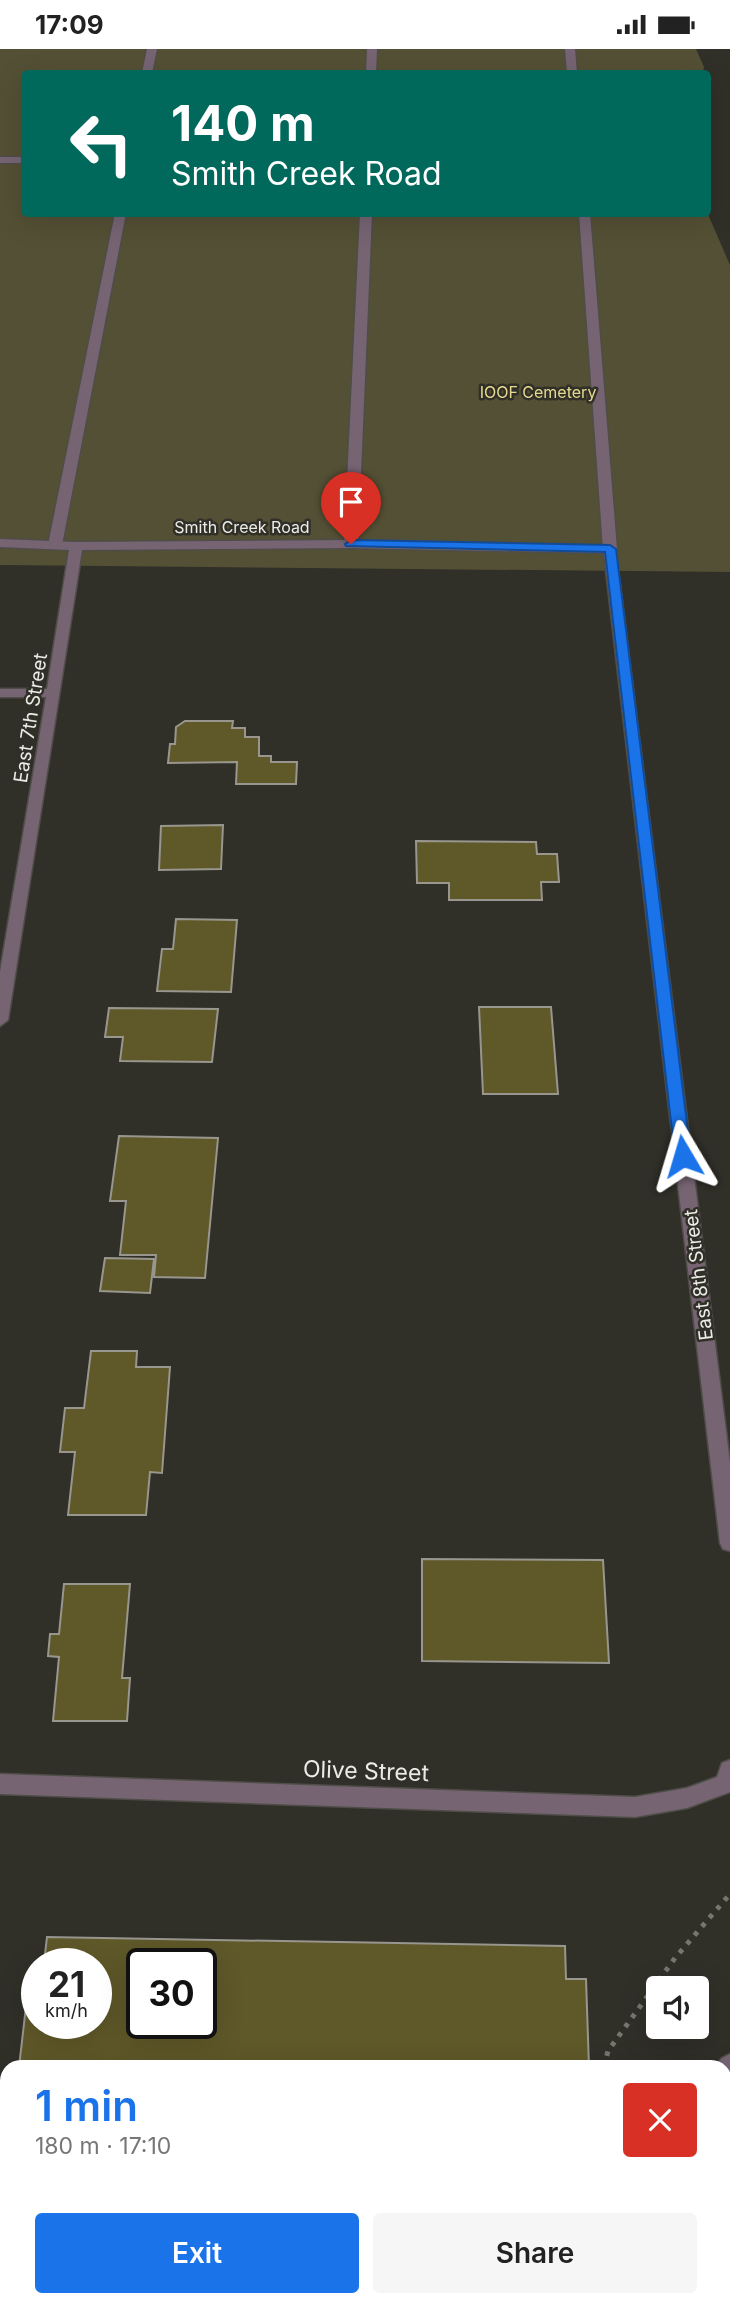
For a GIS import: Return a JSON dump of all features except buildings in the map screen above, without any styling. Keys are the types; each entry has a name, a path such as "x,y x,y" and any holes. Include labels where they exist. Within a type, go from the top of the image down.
{"street":[{"path":"148,70 152,49"},
{"path":"371,70 372,49"},
{"path":"570,49 572,70"},
{"path":"0,160 21,160"},
{"path":"55,545 120,217"},
{"path":"351,544 366,217"},
{"name":"East 8th Street","path":"584,217 610,549 730,1543"},
{"name":"Smith Creek Road","path":"0,543 76,546 351,544 610,549"},
{"name":"East 7th Street","path":"0,1020 76,546"},
{"path":"0,693 54,693"},
{"name":"Olive Street","path":"0,1784 635,1807 687,1798 728,1777"}],"path":[{"path":"606,2060 608,2051 668,1968 730,1894"}],"green space":[{"name":"IOOF Cemetery","path":"0,49 696,49 704,70 21,70 21,217 709,217 730,265 730,572 0,565"}],"route":[{"path":"351,544 610,549 683,1156"}]}
